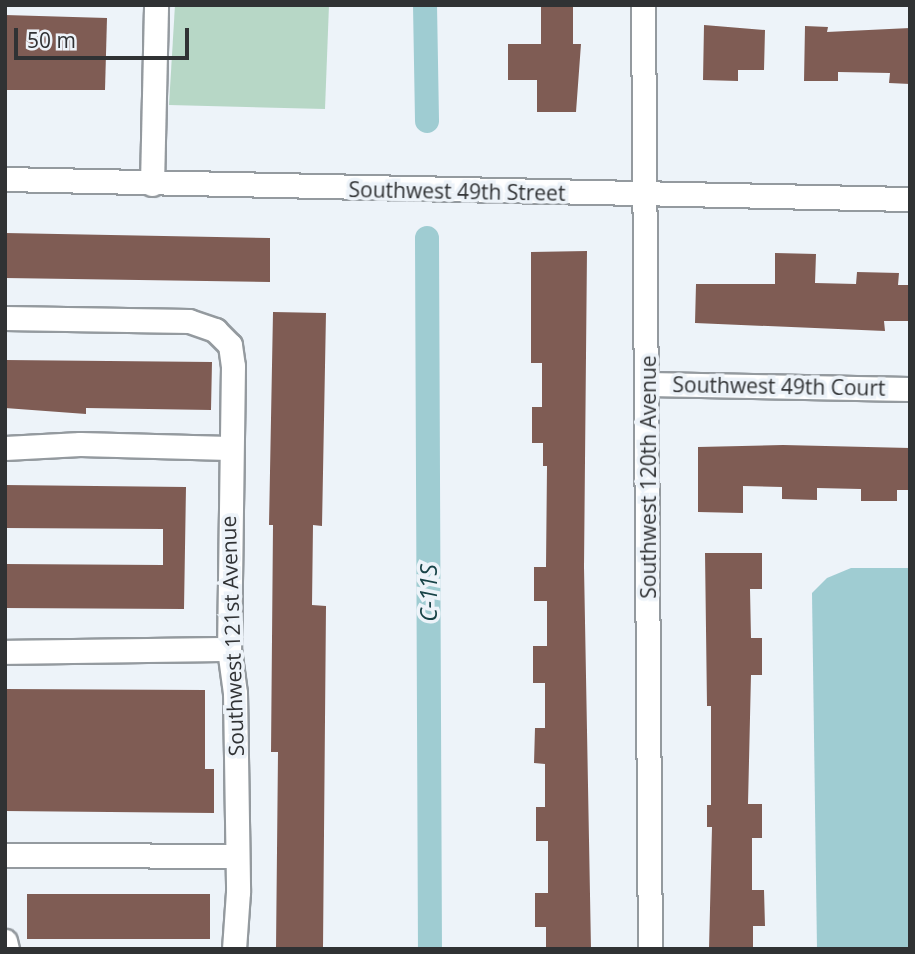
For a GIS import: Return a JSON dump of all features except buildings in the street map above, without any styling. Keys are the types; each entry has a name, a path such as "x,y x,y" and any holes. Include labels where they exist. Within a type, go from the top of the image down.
{"street":[{"path":"152,184 156,5"},
{"name":"Southwest 120th Avenue","path":"643,5 650,949"},
{"name":"Southwest 49th Street","path":"5,179 910,199"},
{"name":"Southwest 121st Avenue","path":"5,318 189,321 215,330 232,353 229,649 235,692 237,856 234,949"},
{"name":"Southwest 49th Court","path":"647,384 910,389"},
{"path":"5,448 79,444 229,448"},
{"path":"5,652 229,649"},
{"path":"5,855 237,856"},
{"path":"5,941 7,949"}],"green space":[{"path":"175,5 329,5 325,109 169,105"}],"water":[{"path":"851,568 910,568 910,949 817,949 812,593 827,578"}],"waterway":[{"name":"C-11S","path":"425,5 427,121"},
{"name":"C-11S","path":"427,238 430,949"}]}
